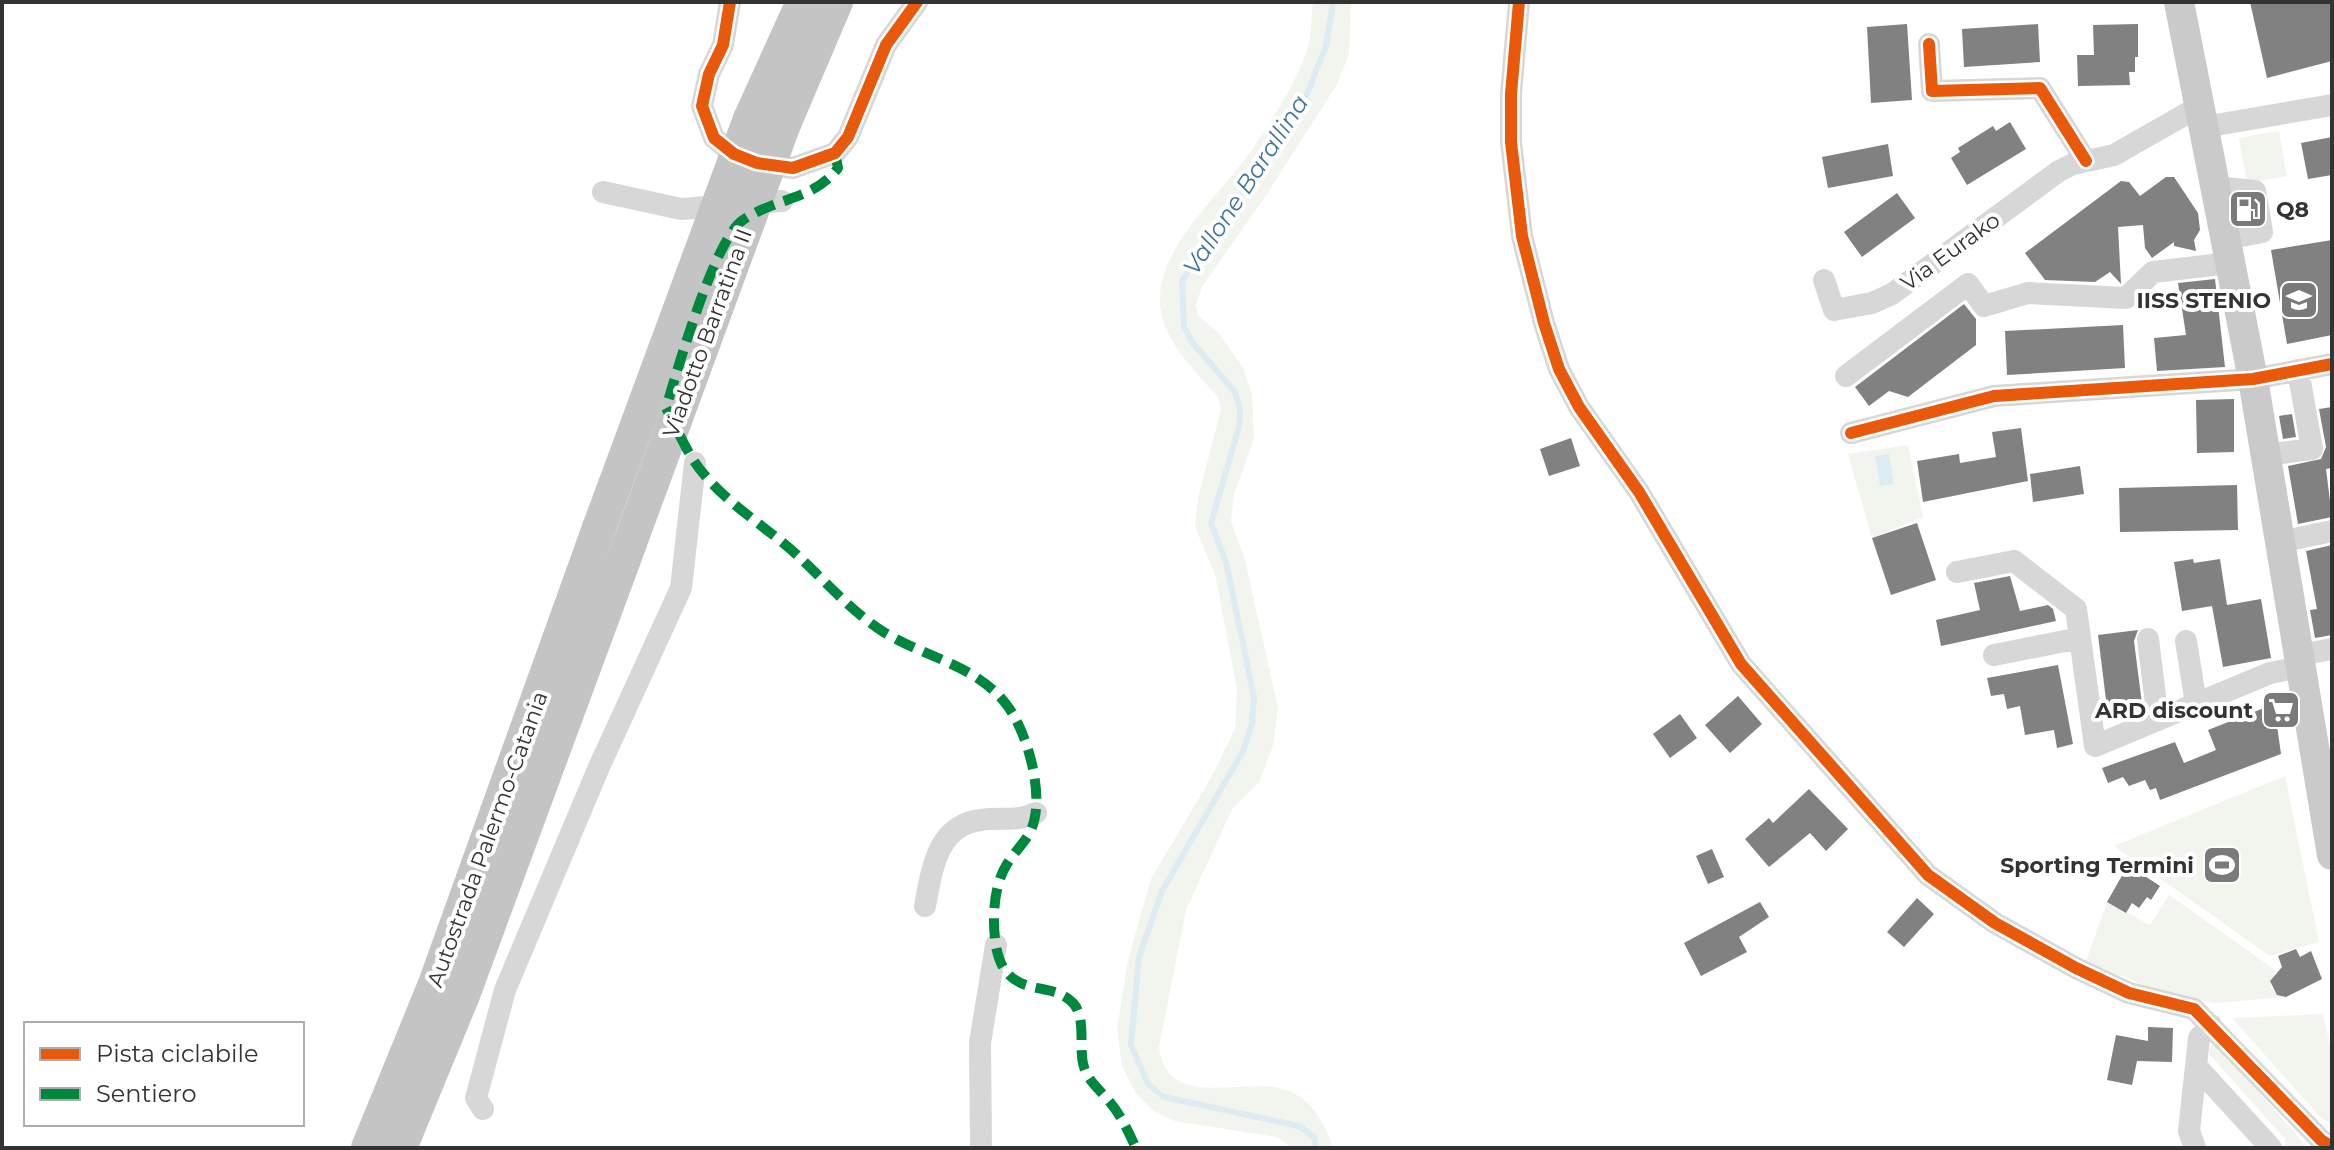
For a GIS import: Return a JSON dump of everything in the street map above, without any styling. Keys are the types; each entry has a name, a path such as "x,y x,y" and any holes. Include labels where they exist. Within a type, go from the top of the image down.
{"highway":[{"name":"Viadotto Barratina II","path":"599,528 750,119 803,2"},
{"path":"796,89 836,2"},
{"path":"796,89 849,2"},
{"name":"Viadotto Barratina II","path":"630,543 796,89"},
{"name":"Autostrada Palermo-Catania","path":"368,1148 435,984 599,528"},
{"name":"Autostrada Palermo-Catania","path":"400,1148 463,995 630,543"}],"main road":[{"path":"2179,2 2253,379 2332,855"}],"street":[{"path":"730,2 723,45 709,74 702,106 714,138 734,154 757,163 793,168 835,153 848,137 886,45 907,11 917,2"},
{"path":"1519,2 1511,94 1512,154 1522,236 1547,334 1559,369 1579,407 1639,492 1741,664 1928,875 1995,923 2076,968 2129,993 2194,1009 2321,1140 2332,1147"},
{"path":"1929,44 1932,91 2040,88 2086,161"},
{"name":"Via Eurako","path":"1824,280 1834,310 1883,299 2059,171 2114,155 2202,117 2332,105"},
{"path":"603,192 681,209 782,201"},
{"path":"1846,376 1968,284 1984,306 2028,293 2126,298 2153,272 2228,251"},
{"path":"1851,433 1994,396 2253,379 2332,364"},
{"path":"2265,455 2312,449 2298,370"},
{"path":"483,1109 476,1098 505,990 599,767 681,588 695,463"},
{"path":"2280,542 2332,531"},
{"path":"1957,572 2014,561 2076,609 2095,746 2332,649"},
{"path":"1994,655 2080,638"},
{"path":"2148,639 2158,720"},
{"path":"2186,641 2196,704"},
{"path":"925,906 939,849 949,832 981,820 1021,820 1036,813"},
{"path":"981,1148 980,1043 996,945"},
{"path":"2195,1148 2189,1131 2199,1038 2211,1025"},
{"path":"2196,1066 2271,1148"}],"shaded area":[{"path":"1313,2 1351,2 1349,55 1336,86 1263,200 1203,285 1196,304 1198,316 1218,332 1243,368 1252,394 1254,439 1234,495 1231,521 1245,560 1278,708 1273,745 1259,782 1232,809 1186,910 1159,1047 1165,1067 1177,1080 1193,1086 1272,1087 1289,1091 1305,1101 1322,1122 1333,1148 1292,1148 1277,1137 1175,1121 1154,1111 1136,1093 1122,1066 1117,1030 1128,960 1151,879 1212,776 1235,729 1237,689 1215,574 1195,527 1198,498 1221,410 1218,397 1184,358 1170,336 1161,312 1160,290 1166,268 1177,247 1251,151 1290,88 1309,45"},
{"path":"2279,131 2287,176 2251,182 2246,178 2239,138"},
{"path":"1908,445 1923,517 1872,538 1848,454"},
{"path":"1889,454 1894,484 1880,486 1875,456"},
{"name":"Sporting Termini","path":"2285,776 2319,942 2270,956 2114,846"},
{"path":"2169,895 2277,971 2270,981 2271,989 2286,997 2214,1003 2157,990 2086,962 2107,902 2150,925"},
{"path":"2323,1014 2332,1054 2332,1125 2320,1117 2232,1018"},
{"path":"2211,1045 2218,1046 2308,1148 2286,1148 2285,1139 2209,1054"}],"building":[{"path":"2250,2 2332,2 2332,61 2267,78"},
{"path":"1907,24 1912,100 1871,103 1867,27"},
{"path":"2038,24 2040,62 1964,67 1962,29"},
{"path":"2138,24 2138,57 2135,57 2135,72 2129,72 2130,85 2078,86 2077,55 2094,55 2093,25"},
{"path":"2010,122 2026,149 1967,185 1951,158 1960,152 1958,148 1993,126 1996,131"},
{"path":"2332,137 2332,175 2308,179 2301,143"},
{"path":"1888,144 1893,176 1828,188 1822,157"},
{"path":"2166,177 2174,177 2198,213 2200,230 2194,240 2196,251 2174,246 2174,242 2152,258 2145,248 2143,225 2118,227 2121,284 2110,272 2095,282 2045,280 2025,253 2121,181 2129,182 2140,196"},
{"path":"1897,193 1915,218 1862,257 1844,232"},
{"name":"IISS STENIO","path":"2332,240 2332,335 2287,344 2271,250"},
{"path":"2215,279 2225,367 2157,371 2154,338 2186,335 2178,283"},
{"path":"1964,304 1976,319 1976,345 1908,397 1889,391 1869,406 1855,387"},
{"path":"2123,325 2125,368 2007,375 2005,331"},
{"path":"2234,399 2234,452 2197,453 2196,400"},
{"path":"2332,407 2332,468 2326,469 2332,517 2298,524 2288,466 2321,459 2326,447 2319,409"},
{"path":"2292,414 2296,437 2283,439 2279,416"},
{"path":"2021,428 2028,481 1923,502 1917,461 1959,454 1960,463 1996,457 1992,432"},
{"path":"1571,438 1580,466 1549,476 1540,449"},
{"path":"2080,466 2084,494 2033,502 2030,474"},
{"path":"2237,485 2238,530 2120,532 2119,488"},
{"path":"1917,523 1936,580 1891,595 1872,538"},
{"path":"2332,545 2332,635 2315,638 2310,610 2317,609 2306,551"},
{"path":"2193,559 2194,563 2220,559 2227,605 2261,599 2271,658 2223,667 2212,606 2182,611 2174,562"},
{"path":"2010,576 2020,611 2048,605 2053,609 2056,621 1941,646 1936,620 1980,610 1974,583"},
{"path":"2138,630 2134,641 2142,704 2107,708 2098,635"},
{"path":"2058,665 2073,744 2057,748 2054,730 2025,735 2020,706 2007,709 2004,694 1991,696 1987,678"},
{"path":"1738,696 1762,724 1730,753 1705,725"},
{"path":"2274,704 2281,754 2160,800 2156,788 2150,790 2145,780 2129,786 2123,777 2108,783 2102,768 2175,742 2184,763 2216,750 2208,730"},
{"path":"1680,714 1697,738 1670,758 1653,734"},
{"path":"1809,789 1848,829 1826,851 1810,833 1769,867 1745,839 1769,818 1773,823"},
{"path":"1712,849 1724,877 1708,884 1696,856"},
{"path":"2128,865 2160,886 2151,900 2147,897 2139,908 2132,903 2126,913 2107,902"},
{"path":"1917,898 1934,914 1904,947 1887,932"},
{"path":"1760,902 1769,917 1739,937 1747,952 1701,976 1684,943"},
{"path":"2296,949 2300,957 2311,951 2322,979 2286,997 2277,995 2270,981 2282,967 2278,956"},
{"path":"2148,1027 2173,1028 2172,1062 2137,1061 2132,1085 2107,1080 2116,1035 2148,1041"}],"waterway":[{"name":"Vallone Barallina","path":"1316,1148 1314,1137 1299,1126 1164,1097 1148,1084 1131,1045 1139,957 1162,891 1243,751 1252,724 1254,697 1226,562 1211,523 1239,427 1240,410 1235,392 1192,342 1184,327 1182,281 1303,104 1326,46 1333,2"}],"marked path":[{"path":"835,153 838,168 818,187 755,213 732,232 698,307 666,408 694,461 729,499 797,555 871,623 898,640 979,679 993,690 1014,716 1032,764 1036,800 1031,830 1007,864 996,893 994,926 1001,964 1019,982 1053,991 1073,1003 1080,1017 1082,1060 1086,1072 1117,1112 1136,1148"}],"cycle path":[{"path":"730,2 723,45 709,74 702,106 714,138 734,154 757,163 793,168 835,153 848,137 886,45 917,2"},
{"path":"1519,2 1511,94 1511,142 1522,236 1559,369 1579,407 1639,492 1741,664 1928,875 1995,923 2076,968 2129,993 2194,1009 2321,1140 2332,1147"},
{"path":"1929,44 1932,91 2040,88 2086,161"},
{"path":"1851,433 1994,396 2253,379 2332,364"}],"place":[{"name":"Q8","path":"2248,209"},
{"name":"IISS STENIO","path":"2299,300"},
{"name":"ARD discount","path":"2281,710"},
{"name":"Sporting Termini","path":"2222,865"}]}
